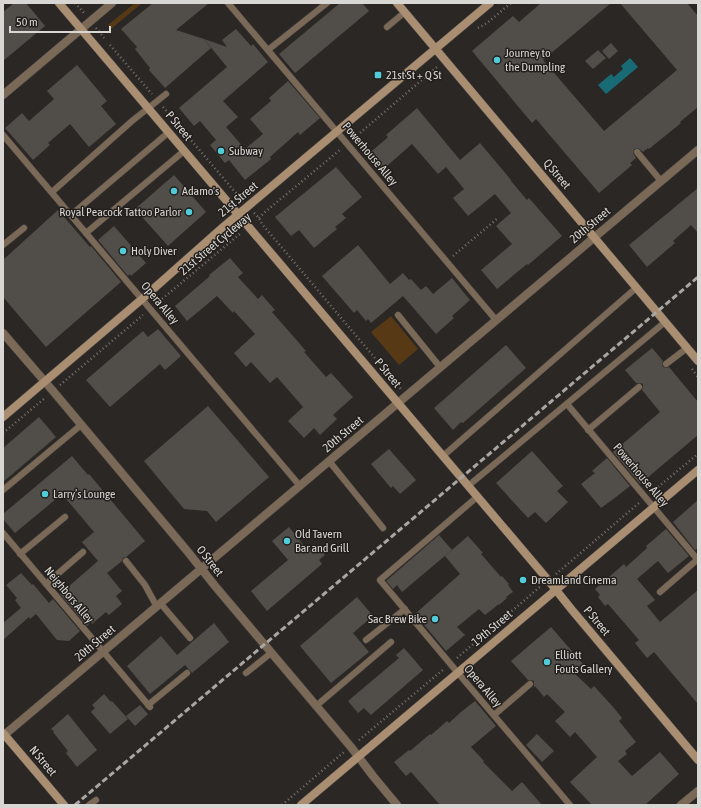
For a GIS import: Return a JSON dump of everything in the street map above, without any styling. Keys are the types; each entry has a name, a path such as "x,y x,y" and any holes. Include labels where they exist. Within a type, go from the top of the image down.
{"main road":[{"name":"P Street","path":"59,3 548,580 698,760"},
{"name":"Q Street","path":"397,3 636,288 688,348 697,356"},
{"name":"21st Street","path":"3,417 142,299 238,214 490,3"},
{"name":"19th Street","path":"301,805 698,470"},
{"name":"N Street","path":"4,735 61,804"}],"street":[{"path":"3,95 112,3"},
{"name":"20th Street","path":"4,735 698,150"},
{"name":"O Street","path":"3,332 351,747 397,805"},
{"path":"681,805 698,790"}],"lane":[{"name":"Powerhouse Alley","path":"228,3 496,320"},
{"path":"268,50 326,3"},
{"path":"388,27 404,12"},
{"path":"52,192 132,121 166,94"},
{"path":"71,215 169,132"},
{"name":"Opera Alley","path":"3,135 300,486"},
{"path":"86,233 184,151"},
{"path":"636,152 661,181"},
{"path":"3,245 24,228"},
{"path":"443,456 636,288"},
{"path":"398,315 440,368"},
{"path":"468,486 665,322"},
{"path":"666,364 688,348"},
{"path":"588,430 639,387"},
{"name":"Powerhouse Alley","path":"567,404 698,559"},
{"path":"3,490 81,425"},
{"path":"329,461 383,528"},
{"name":"Opera Alley","path":"477,497 380,580 570,805"},
{"path":"20,554 64,517"},
{"name":"Neighbors Alley","path":"4,535 149,706 187,673"},
{"path":"46,584 82,552"},
{"path":"660,592 698,559"},
{"path":"126,561 159,605 190,638"},
{"path":"366,640 405,609"},
{"path":"316,706 391,642"},
{"path":"246,674 271,653"},
{"path":"494,715 530,684"},
{"path":"89,805 96,800"}],"path":[{"name":"21st Street Cycleway","path":"3,433 437,67"},
{"path":"452,256 498,218"},
{"path":"282,805 698,454"}],"shaded area":[{"path":"135,3 142,3 111,29 108,25"},
{"path":"391,316 418,349 399,365 371,332"}],"water":[{"path":"630,58 638,67 606,94 598,85 611,74 614,77 623,69 621,66"}],"building":[{"path":"14,3 26,3 45,26 3,61 3,12"},
{"path":"153,3 209,3 176,30 204,39 211,48 165,88 149,70 150,68 135,49 137,47 121,29"},
{"path":"340,3 362,3 369,11 295,73 279,54"},
{"path":"541,3 611,3 543,60 604,131 677,70 620,3 687,3 698,16 698,107 649,149 648,148 643,152 638,148 634,149 633,153 636,158 630,163 632,165 599,193 536,119 532,123 472,51 513,16 519,22"},
{"path":"236,29 251,46 253,44 268,62 223,101 238,117 226,127 245,149 263,134 250,119 271,101 269,98 288,81 320,118 300,135 298,132 270,157 271,159 245,180 229,160 225,163 210,145 216,140 200,121 194,126 179,108 227,67 204,39 227,47 222,40"},
{"path":"611,43 618,51 609,59 602,51"},
{"path":"598,50 606,58 593,69 585,61"},
{"path":"77,65 107,101 101,106 116,124 89,147 70,124 48,143 50,145 33,160 5,128 22,113 29,121 54,99 47,91"},
{"path":"417,108 460,160 480,143 527,200 529,198 562,236 497,289 481,270 512,244 496,226 511,213 495,194 468,216 453,198 464,189 446,167 438,174 412,144 380,172 366,156 388,137 386,135"},
{"path":"336,167 362,197 342,214 346,218 335,227 337,229 314,248 299,230 291,236 275,217"},
{"path":"174,175 206,212 168,246 135,209"},
{"path":"698,188 698,233 691,225 673,241 675,243 647,267 629,245"},
{"path":"58,210 121,282 46,347 3,297 3,260"},
{"name":"Holy Diver","path":"114,226 146,263 131,276 130,274 128,276 98,240"},
{"path":"358,245 390,284 403,273 421,290 426,286 433,294 452,278 470,300 452,316 454,318 436,334 403,296 371,323 368,319 366,321 357,310 354,313 322,276"},
{"path":"230,258 243,273 238,277 258,299 262,295 275,310 272,312 306,351 304,352 326,377 331,373 353,397 333,415 337,419 320,435 314,428 304,438 288,421 303,407 277,377 270,383 251,362 246,367 234,353 255,334 234,311 233,313 217,296 187,321 175,306"},
{"path":"158,329 181,356 165,370 160,364 110,407 86,380 143,331 148,337"},
{"path":"506,345 526,368 453,430 434,408"},
{"path":"652,348 663,361 663,367 669,367 698,402 698,435 640,484 613,452 660,412 642,390 643,384 636,383 625,370"},
{"path":"208,406 269,477 216,522 207,511 184,509 144,461"},
{"path":"39,417 56,437 3,482 3,448"},
{"path":"389,449 416,480 400,494 393,486 391,488 371,464"},
{"path":"532,451 563,486 557,491 568,502 546,523 535,512 528,518 496,483"},
{"path":"72,456 145,541 107,573 122,591 116,596 122,604 109,615 106,612 92,624 91,622 87,626 60,594 98,561 82,542 94,532 62,494 15,533 3,519 3,514"},
{"path":"607,458 630,486 601,508 581,484 595,473 592,471"},
{"path":"698,500 698,548 695,550 673,522"},
{"path":"289,527 304,546 305,545 310,550 316,545 325,555 319,560 322,564 267,611 251,591 288,560 272,541"},
{"path":"666,529 689,556 668,573 658,561 637,579 655,600 647,606 660,622 698,590 698,704 654,652 647,658 635,643 639,640 608,604 605,606 598,597 600,595 595,589 624,564 626,567 647,548 646,546"},
{"path":"439,535 452,550 402,592 397,585 393,589 386,581"},
{"path":"468,536 483,553 481,554 509,584 508,585 513,592 485,615 479,609 457,627 465,635 446,651 415,614 460,574 445,556"},
{"path":"21,573 32,585 33,584 49,603 53,599 80,631 69,641 57,640 36,614 30,619 29,617 3,640 3,623 21,608 15,600 17,598 6,585"},
{"path":"357,597 373,616 353,633 369,652 331,683 300,646"},
{"path":"214,623 229,642 192,673 185,665 150,694 127,666 161,636 177,655"},
{"path":"551,627 583,664 573,672 591,689 594,686 614,708 622,718 619,721 636,742 625,751 627,754 618,761 632,776 660,752 679,774 645,805 592,805 570,782 597,757 575,732 570,737 555,721 565,712 547,694 544,697 535,686 534,688 534,681 528,680 511,661"},
{"path":"404,648 423,670 371,715 364,708 358,713 348,701 399,658 396,655"},
{"path":"104,694 128,719 110,734 91,712 95,708 92,705"},
{"path":"475,701 496,726 471,747 484,761 483,762 512,791 522,782 542,805 440,805 411,772 406,776 394,762 430,734 431,735 447,721 449,723"},
{"path":"140,705 148,714 135,726 126,716"},
{"path":"68,714 97,750 77,767 66,753 68,751 51,729"},
{"path":"537,734 554,751 542,762 526,745"}],"railway":[{"path":"75,805 698,277"}],"place":[{"name":"Journey to the Dumpling","path":"497,60"},
{"name":"21st St + Q St","path":"378,75"},
{"name":"Subway","path":"221,151"},
{"name":"Adamo's","path":"174,191"},
{"name":"Royal Peacock Tattoo Parlor","path":"189,212"},
{"name":"Holy Diver","path":"123,251"},
{"name":"Larry’s Lounge","path":"45,494"},
{"name":"Old Tavern Bar and Grill","path":"287,541"},
{"name":"Dreamland Cinema","path":"523,580"},
{"name":"Sac Brew Bike","path":"435,619"},
{"name":"Elliott Fouts Gallery","path":"547,662"}]}
